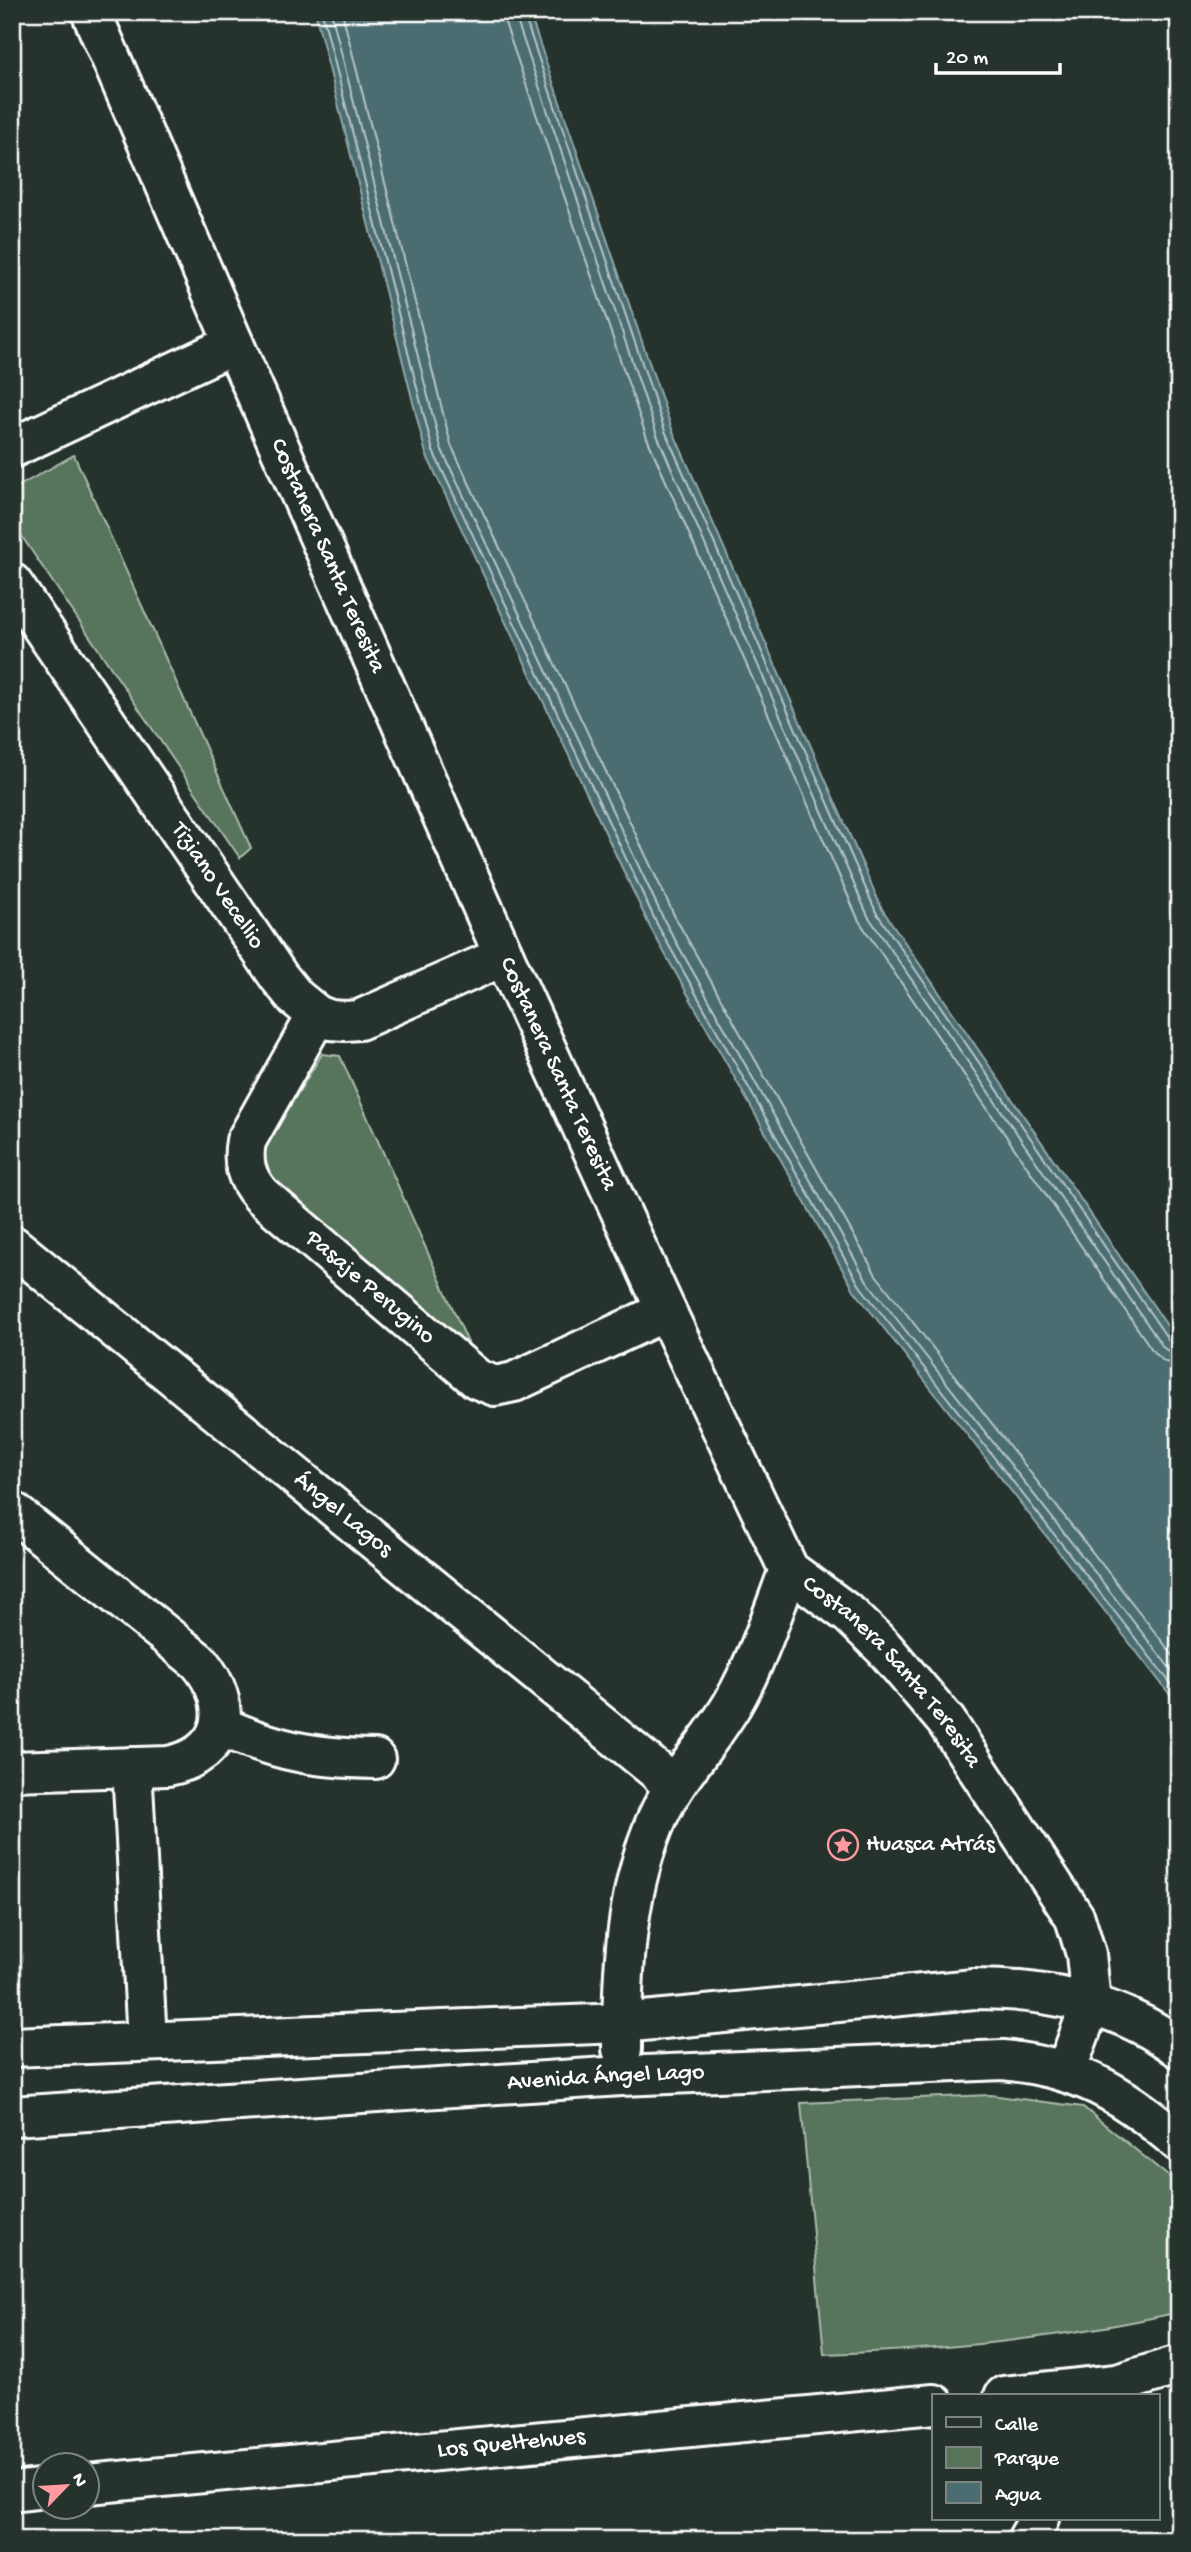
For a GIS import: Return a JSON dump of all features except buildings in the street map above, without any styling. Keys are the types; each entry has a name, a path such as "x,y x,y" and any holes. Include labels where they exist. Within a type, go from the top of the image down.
{"street":[{"name":"Costanera Santa Teresita","path":"91,12 504,956 666,1311 789,1570 850,1615 884,1648 946,1721 1075,1918 1086,1954 1091,2004 1066,2071"},
{"path":"12,448 234,344"},
{"name":"Tiziano Vecellio","path":"12,583 279,977 296,998 317,1015"},
{"path":"317,1015 330,1020 359,1020 504,956"},
{"name":"Pasaje Perugino","path":"317,1015 246,1141 244,1162 250,1183 425,1335 477,1379 495,1386 504,1385 666,1311"},
{"name":"Ángel Lagos","path":"12,1245 656,1770 673,1787"},
{"path":"12,1511 198,1662 218,1691 222,1709 220,1726 212,1742 200,1754 185,1762 169,1766 12,1771"},
{"path":"621,2076 624,1958 631,1902 639,1868 653,1826 673,1787 713,1736 754,1662 789,1570"},
{"path":"220,1726 263,1745 295,1753 376,1759"},
{"path":"132,1767 147,2041"},
{"path":"12,2047 622,2023 974,1989 1052,1994 1091,2004 1132,2020 1179,2048"},
{"name":"Avenida Ángel Lago","path":"12,2116 621,2076 982,2060 1035,2063 1094,2082 1148,2115 1179,2142"},
{"path":"1040,2394 1113,2390 1179,2365"},
{"name":"Los Queltehues","path":"102,2483 932,2404"},
{"path":"12,2491 32,2489"},
{"path":"1027,2540 1038,2520"}],"green space":[{"path":"74,455 251,848 240,858 12,522 12,490"},
{"path":"322,1054 340,1056 470,1347 463,1351 272,1181 264,1164 265,1147"},
{"path":"990,2095 1083,2107 1179,2185 1179,2312 1002,2342 824,2354 801,2103"}],"water":[{"path":"315,12 529,12 672,429 882,909 1179,1343 1179,1706 854,1290 651,929 426,454"}],"place":[{"name":"Huasca Atrás","path":"843,1845"}]}
